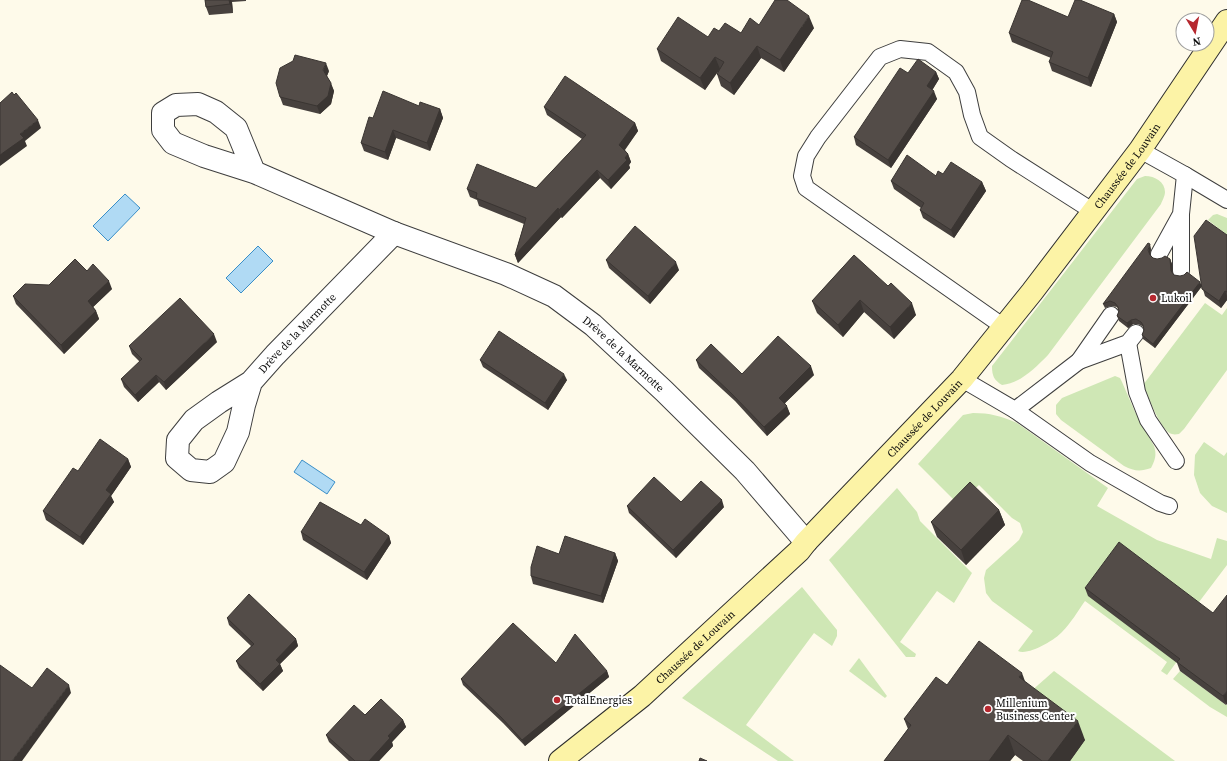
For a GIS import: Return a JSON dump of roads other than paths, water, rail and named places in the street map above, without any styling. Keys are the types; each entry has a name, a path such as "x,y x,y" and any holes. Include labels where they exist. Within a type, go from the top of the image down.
{"main road":[{"name":"Chaussée de Louvain","path":"560,761 642,696 800,551 806,542 962,379 1032,292 1140,150 1227,21"}],"street":[{"name":"Drève de la Marmotte","path":"254,172 394,233 506,274 554,296 593,325 664,391 745,471 806,542"},
{"name":"Drève de la Marmotte","path":"251,382 275,355 394,233"}],"lane":[{"path":"1004,327 806,188 802,176 806,156 832,118 880,57 900,49 928,52 956,72 967,92 972,115 980,137 1011,159 1094,212"},
{"path":"1140,150 1227,200"},
{"path":"1181,271 1180,214 1185,175"},
{"path":"1159,254 1180,214"},
{"path":"1079,361 1111,315"},
{"path":"1015,410 1079,361 1132,338 1137,392 1148,420 1176,461"},
{"path":"962,379 1015,410 1090,463 1160,503 1169,506"}],"water":[{"path":"125,194 140,208 108,241 93,226"},
{"path":"258,246 273,261 241,293 226,278"},
{"path":"302,460 335,482 327,494 294,472"}],"place":[{"name":"Lukoil","path":"1153,298"},
{"name":"TotalEnergies","path":"557,700"},
{"name":"Millenium Business Center","path":"988,709"}]}
